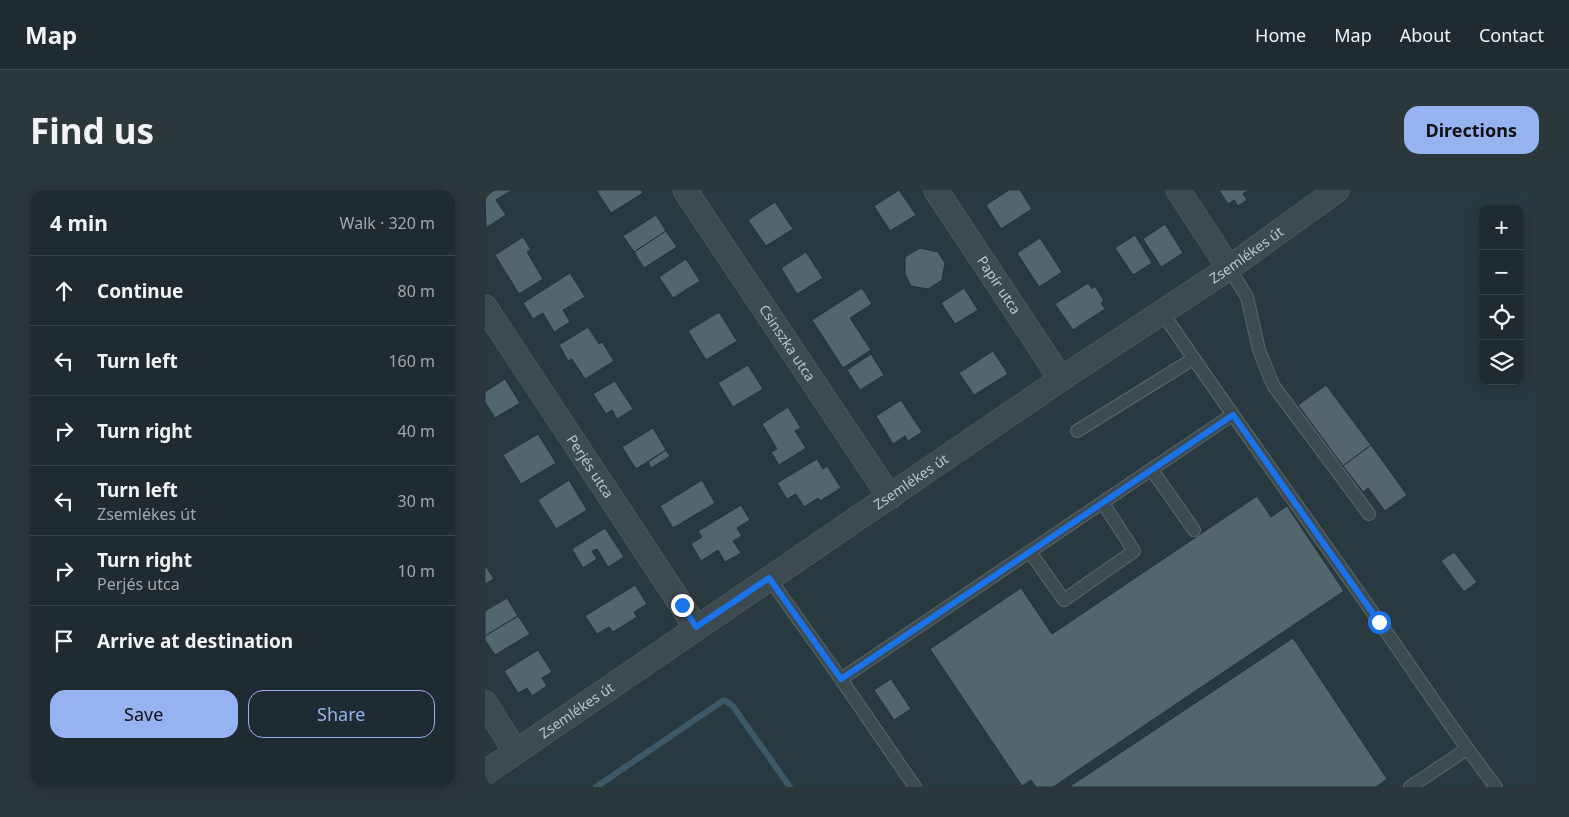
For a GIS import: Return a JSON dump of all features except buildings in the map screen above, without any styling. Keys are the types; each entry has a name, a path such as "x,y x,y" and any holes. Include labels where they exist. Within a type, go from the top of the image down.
{"street":[{"name":"Csinszka utca","path":"685,190 890,497"},
{"name":"Papír utca","path":"936,190 1061,379"},
{"path":"1178,190 1229,268"},
{"name":"Zsemlékes út","path":"485,773 1061,379 1229,268 1337,190"},
{"name":"Perjés utca","path":"485,307 696,627"},
{"path":"485,703 516,752"}],"lane":[{"path":"1229,268 1247,297 1259,350 1273,384 1369,514"},
{"path":"1162,312 1467,749 1496,787"},
{"path":"1077,431 1193,359"},
{"path":"841,679 1233,415"},
{"path":"1152,470 1194,530"},
{"path":"1030,552 1063,600 1134,552 1103,503"},
{"path":"769,578 915,787"},
{"path":"1410,787 1467,749"}],"waterway":[{"path":"596,787 724,700 732,705 790,787"}],"route":[{"path":"682,605 696,627 769,578 841,679 1233,415 1379,622"}]}
